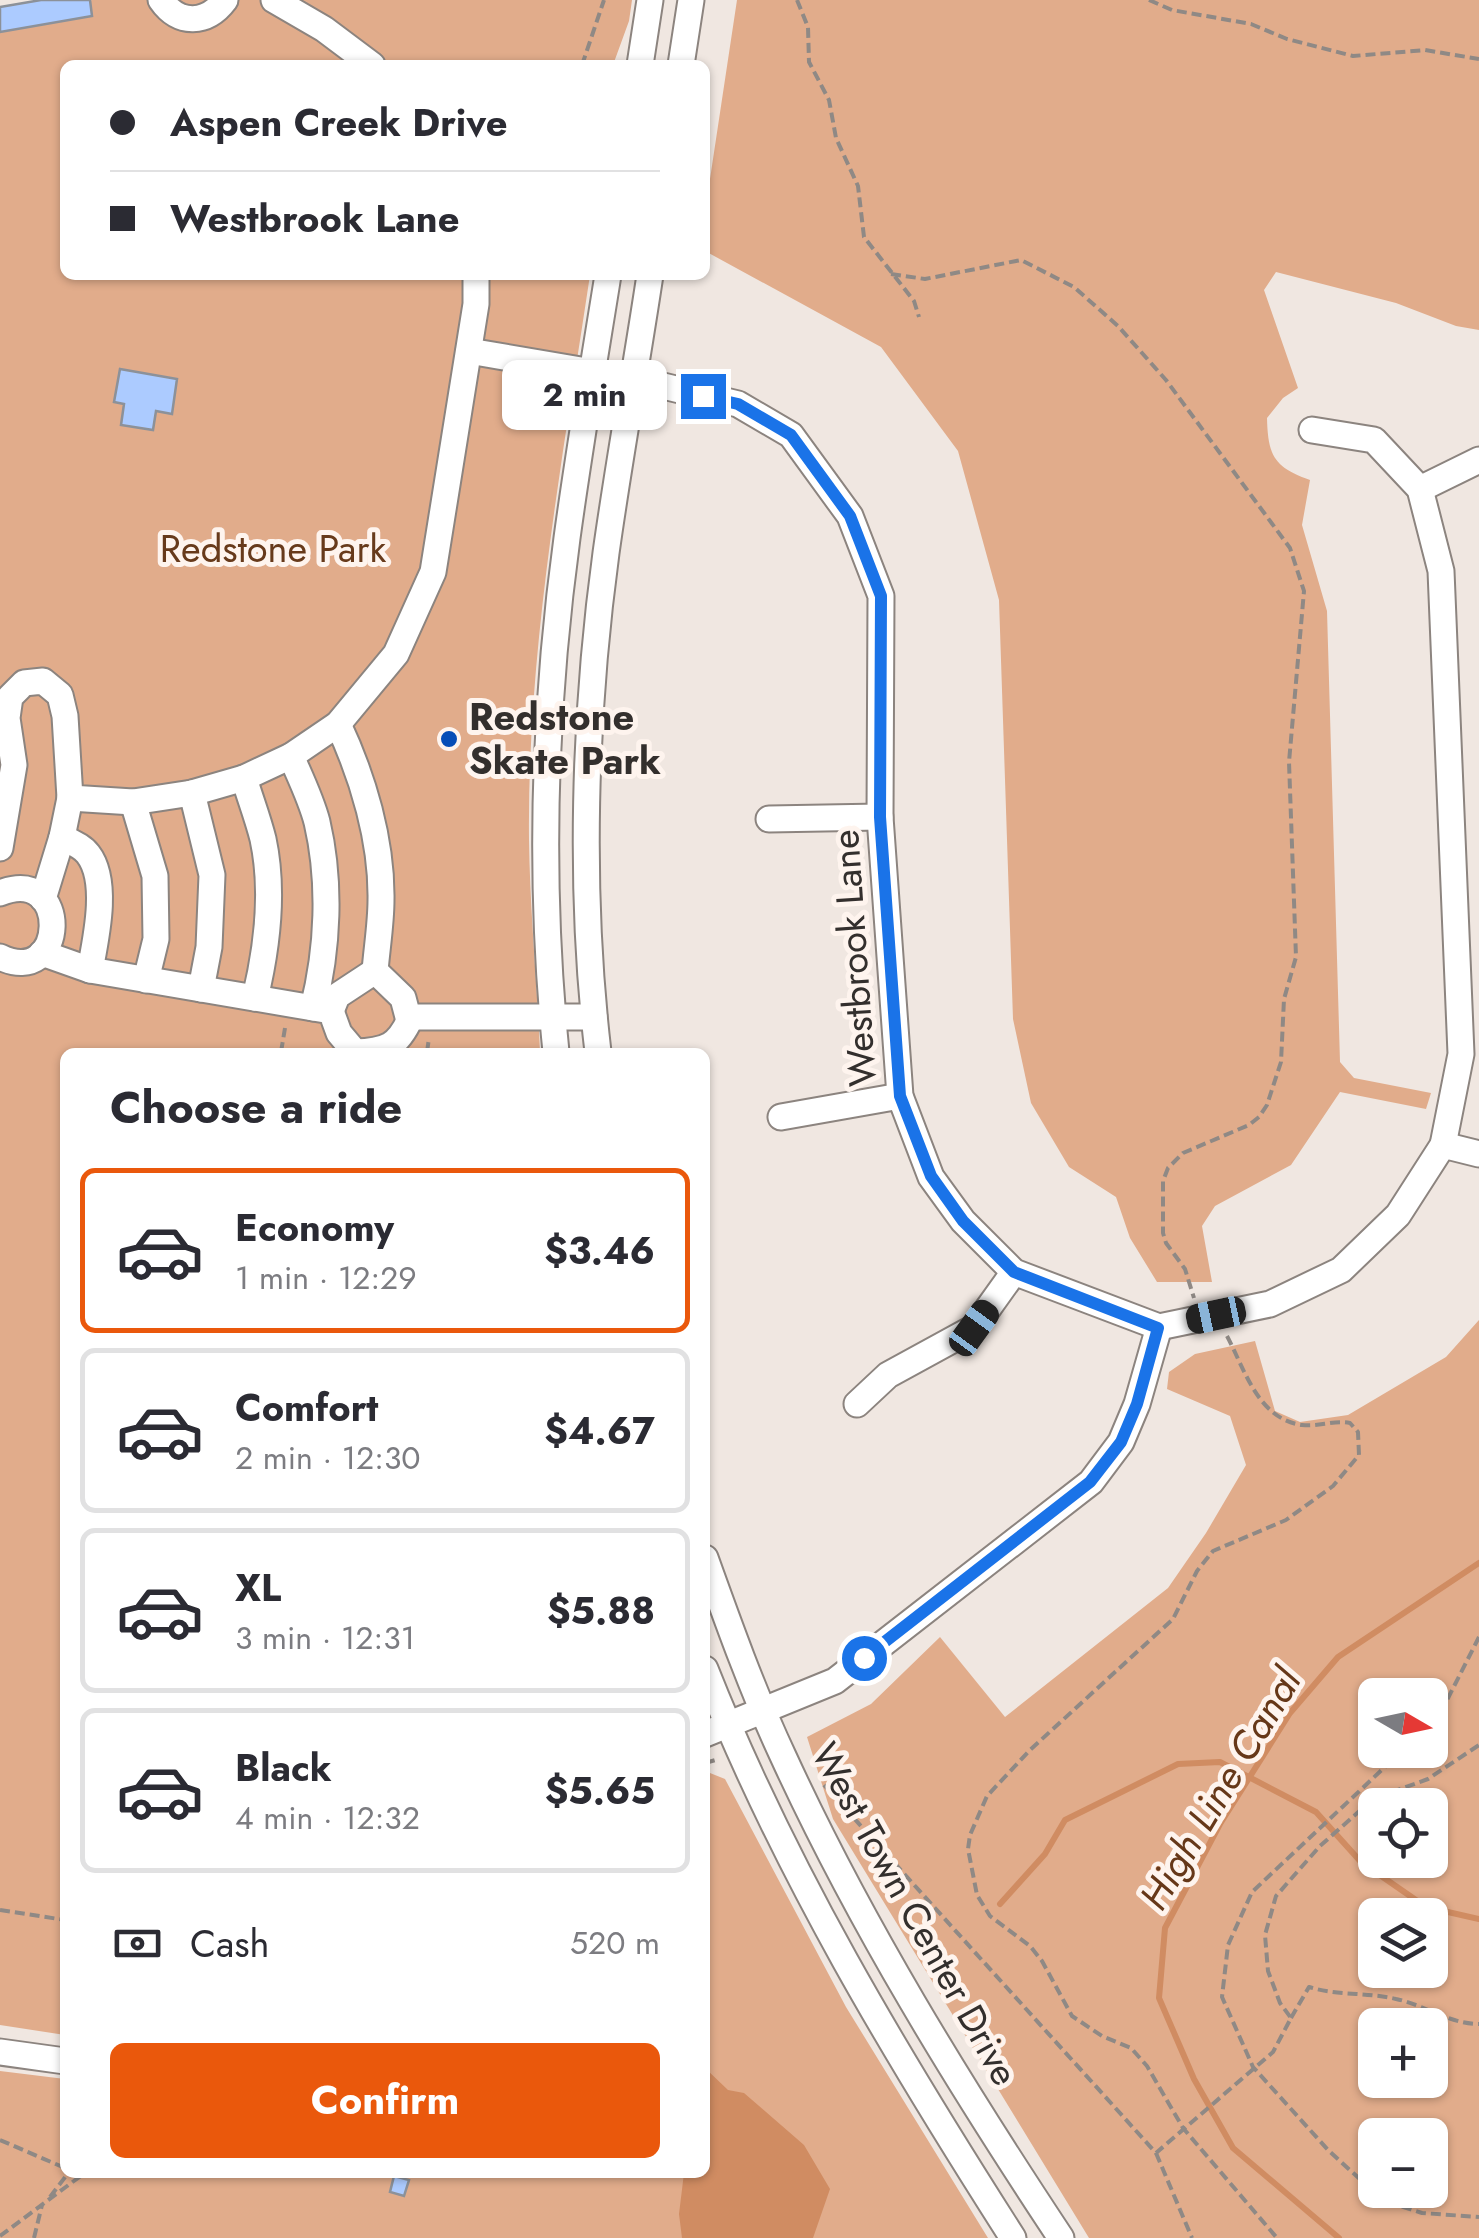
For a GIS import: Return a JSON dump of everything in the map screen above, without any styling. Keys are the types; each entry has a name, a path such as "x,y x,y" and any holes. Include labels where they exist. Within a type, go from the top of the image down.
{"street":[{"path":"161,0 172,13 194,20 206,17 225,0"},
{"path":"274,0 324,28 366,60"},
{"path":"641,60 650,0"},
{"path":"682,60 691,0"},
{"path":"70,798 134,802 192,794 244,778 291,756 338,724 396,654 432,572 476,304 476,280"},
{"path":"556,1048 547,844 552,679 567,540 607,280"},
{"path":"598,1048 588,843 591,728 606,556 649,280"},
{"name":"Westbrook Lane","path":"468,352 634,379 738,404 791,435 850,516 881,596 880,817 900,1096 931,1176 963,1221 1014,1272 1158,1328"},
{"path":"716,1729 835,1681 1090,1482 1121,1442 1137,1404 1158,1328 1270,1304 1341,1270 1398,1215 1442,1146 1461,1054 1441,570 1420,489 1374,440 1312,430"},
{"path":"1420,489 1479,460"},
{"path":"0,848 14,764 7,718 10,697 24,684 43,681 60,695 65,716 70,798 43,898"},
{"path":"338,724 354,757 378,851 381,900 375,971"},
{"path":"291,756 316,819 322,852 326,936 322,1010 352,1048"},
{"path":"244,778 263,840 268,878 264,960 255,998"},
{"path":"192,794 212,874 209,948 201,989"},
{"path":"134,802 155,876 156,939 146,980"},
{"path":"769,818 880,817"},
{"path":"62,838 86,850 98,870 98,928 90,970"},
{"path":"0,893 26,890 43,898 54,923 50,943 42,953 28,961 0,958"},
{"path":"42,953 90,970 322,1010"},
{"path":"375,971 404,998 408,1017 594,1017"},
{"path":"322,1010 375,971"},
{"path":"384,1048 401,1039 411,1017"},
{"path":"781,1117 900,1096"},
{"path":"1442,1146 1479,1154"},
{"path":"858,1404 888,1375 974,1328 1014,1272"},
{"name":"West Town Center Drive","path":"710,1571 781,1752 844,1880 892,1965 1061,2238"},
{"name":"West Town Center Drive","path":"710,1696 716,1729 808,1898 910,2076 1012,2238"},
{"path":"0,2052 60,2060"}],"path":[{"path":"584,60 604,0"},
{"path":"798,0 808,27 809,62 829,100 836,138 858,186 864,237 914,301 919,316"},
{"path":"1149,0 1172,10 1251,24 1287,40 1353,56 1425,50 1479,58"},
{"path":"891,274 925,279 1021,260 1074,287 1118,326 1166,380 1290,548 1304,591 1288,762 1296,957 1284,999 1281,1062 1259,1117 1184,1153 1168,1168 1163,1181 1161,1219 1166,1243 1185,1269 1197,1308 1216,1315 1260,1402 1286,1420 1304,1426 1350,1423 1358,1432 1359,1455 1334,1486 1286,1520 1213,1551 1196,1571 1172,1619 1030,1750 987,1796 968,1849 977,1895 990,1916 1030,1946 1072,2016 1102,2036 1131,2048 1147,2066 1183,2128 1278,2238"},
{"path":"283,1048 287,1020"},
{"path":"1448,1698 1479,1637"},
{"path":"1291,2018 1280,2003 1268,1971 1265,1935 1276,1896 1320,1846 1373,1800 1428,1780 1479,1745"},
{"path":"1385,1768 1252,1892 1228,1944 1222,1998 1253,2067 1329,2151 1373,2191 1397,2206 1422,2213 1479,2217"},
{"path":"817,1777 1156,2153 1192,2238"},
{"path":"0,1910 60,1919"},
{"path":"1156,2153 1273,2052 1309,1987 1348,1996 1401,2000 1455,2022 1479,2024"},
{"path":"0,2140 60,2167"},
{"path":"34,2238 44,2203 61,2178"},
{"path":"0,2236 75,2178"}],"green space":[{"name":"Redstone Park","path":"92,0 632,0 615,60 60,60 60,280 589,280 548,556 534,698 529,840 540,1048 60,1048 60,2034 0,2025 0,24"},
{"path":"737,0 1479,0 1479,330 1456,326 1396,303 1276,272 1264,290 1298,388 1283,398 1267,418 1269,442 1281,465 1310,480 1302,525 1327,611 1340,1062 1354,1078 1431,1093 1426,1109 1340,1092 1291,1165 1215,1206 1202,1226 1212,1282 1157,1282 1130,1238 1116,1197 1069,1167 1031,1103 1013,1019 999,600 958,451 881,347 710,254 710,179"},
{"path":"1479,1320 1479,2238 1089,2238 833,1819 807,1737 871,1704 940,1637 1005,1717 1168,1588 1246,1465 1230,1416 1167,1389 1169,1372 1195,1354 1255,1341 1275,1411 1300,1422 1348,1415 1446,1357"},
{"path":"710,1773 725,1779 846,2007 988,2238 0,2238 0,2071 60,2078 60,2178 710,2178"}],"shaded area":[{"path":"710,2073 728,2090 744,2093 804,2145 830,2189 813,2238 682,2238 679,2214 683,2178 710,2178"}],"building":[{"path":"41,0 90,0 92,16 0,32 0,7"},
{"path":"120,369 177,379 172,414 156,411 153,430 121,425 124,404 114,402"},
{"path":"394,2178 409,2180 404,2196 390,2192"}],"waterway":[{"name":"High Line Canal","path":"1339,2238 1233,2148 1194,2079 1159,1998 1165,1928 1220,1824 1290,1713 1338,1657 1479,1563"},
{"path":"1000,1904 1045,1854 1065,1820 1178,1764 1220,1762 1316,1812 1361,1862 1426,1907 1479,1919"}],"place":[{"name":"Redstone Skate Park","path":"449,739"}],"route":[{"path":"703,396 738,404 791,435 850,516 881,596 880,817 900,1096 931,1176 963,1221 1014,1272 1158,1328 1137,1404 1121,1442 1090,1482 864,1658"}]}
